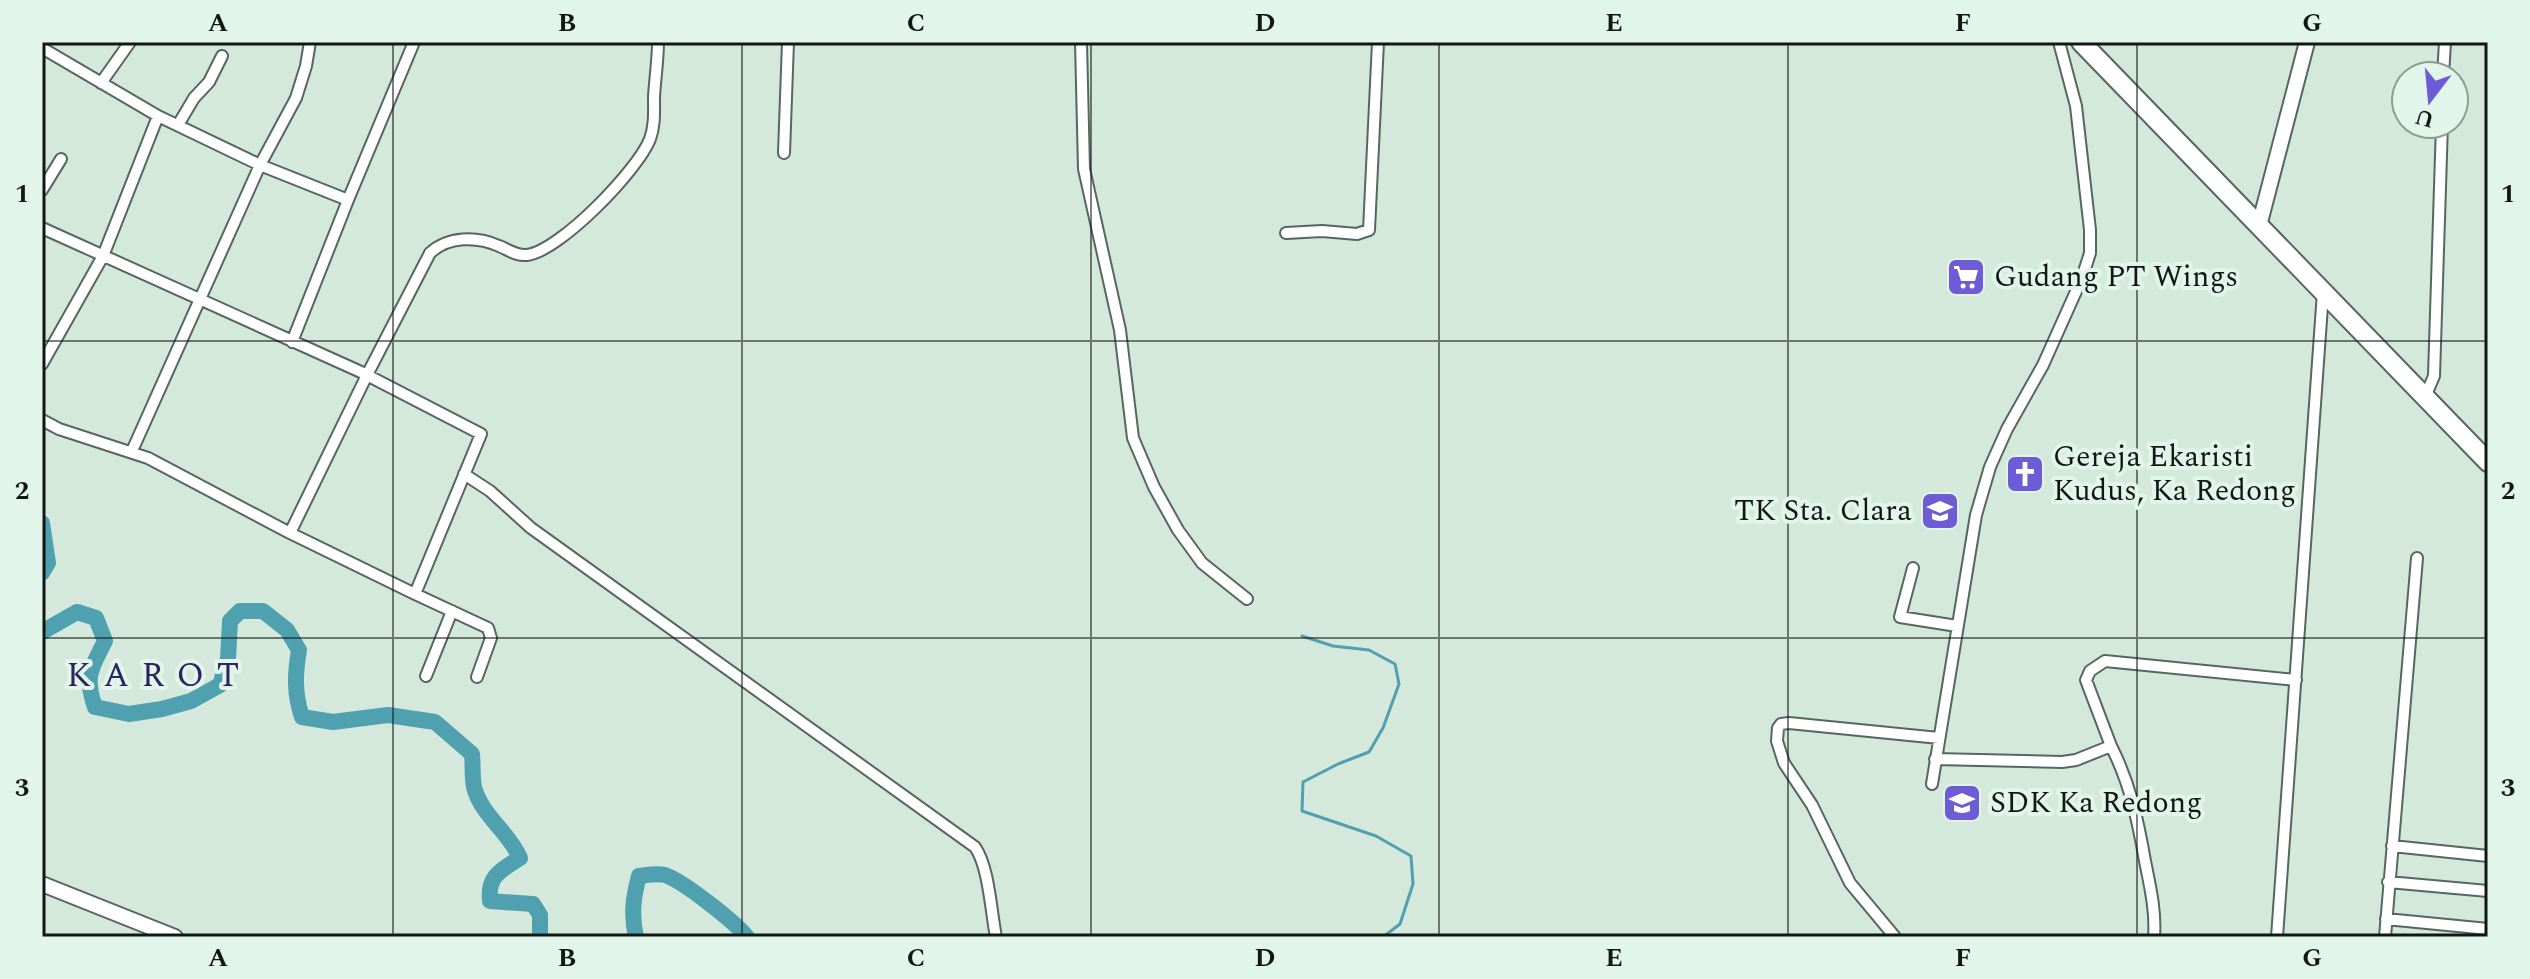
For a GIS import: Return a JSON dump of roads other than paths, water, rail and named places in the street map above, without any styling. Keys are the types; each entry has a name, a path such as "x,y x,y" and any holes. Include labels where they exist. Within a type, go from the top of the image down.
{"highway":[{"path":"2081,42 2488,462"}],"street":[{"path":"101,83 130,42"},
{"path":"132,451 260,165 296,98 310,42"},
{"path":"292,342 414,42"},
{"path":"290,533 430,253 439,245 462,239 486,240 514,254 530,255 571,229 609,197 644,152 650,139 655,118 658,42"},
{"path":"784,153 788,42"},
{"path":"1081,42 1084,169 1120,330 1133,438 1154,487 1178,530 1202,563 1247,599"},
{"path":"1286,233 1322,231 1357,234 1369,230 1378,42"},
{"path":"1932,784 1976,515 1990,467 2007,429 2043,365 2090,253 2076,106 2059,42"},
{"path":"2259,226 2307,42"},
{"path":"42,48 158,116 260,165 348,200"},
{"path":"178,125 194,98 209,82 222,56"},
{"path":"42,364 103,256 158,116"},
{"path":"2425,397 2434,376 2441,140"},
{"path":"42,190 61,159"},
{"path":"42,228 367,375 479,432 480,437 415,594"},
{"path":"2277,937 2323,290"},
{"path":"42,420 59,429 132,451 290,533 483,624 491,632 477,677"},
{"path":"464,474 490,491 531,528 975,847 986,878 996,937"},
{"path":"2385,937 2417,558"},
{"path":"1913,568 1900,617 1957,626"},
{"path":"426,676 452,611"},
{"path":"2154,937 2153,901 2135,806 2129,783 2108,747 2100,713 2086,687 2090,671 2105,661 2296,680"},
{"path":"1895,937 1850,883 1812,805 1784,763 1777,741 1778,728 1781,724 1789,723 1939,738"},
{"path":"1935,759 2062,762 2076,760 2108,747"},
{"path":"2392,846 2488,856"},
{"path":"2388,882 2488,891"},
{"path":"42,884 175,937"},
{"path":"2386,919 2488,929"}],"waterway":[{"path":"42,523 48,563 42,573"},
{"path":"42,632 77,612 96,618 105,641 91,673 90,688 95,707 129,714 191,701 220,685 228,659 230,621 240,611 263,611 287,630 299,650 296,684 302,717 333,722 388,715 435,722 472,754 473,783 478,797 520,858 501,870 493,880 490,901 533,904 540,915 540,937"},
{"path":"1302,636 1333,646 1369,650 1395,664 1399,684 1383,728 1369,752 1303,782 1302,811 1376,836 1411,856 1413,884 1400,924 1383,937"},
{"path":"636,937 633,906 639,876 659,874 696,893 747,937"}],"place":[{"name":"Gudang PT Wings","path":"1966,277"},
{"name":"Gereja Ekaristi Kudus, Ka Redong","path":"2025,474"},
{"name":"TK Sta. Clara","path":"1940,511"},
{"name":"SDK Ka Redong","path":"1962,803"}],"district":[{"name":"K A R O T","path":"154,676"}]}
